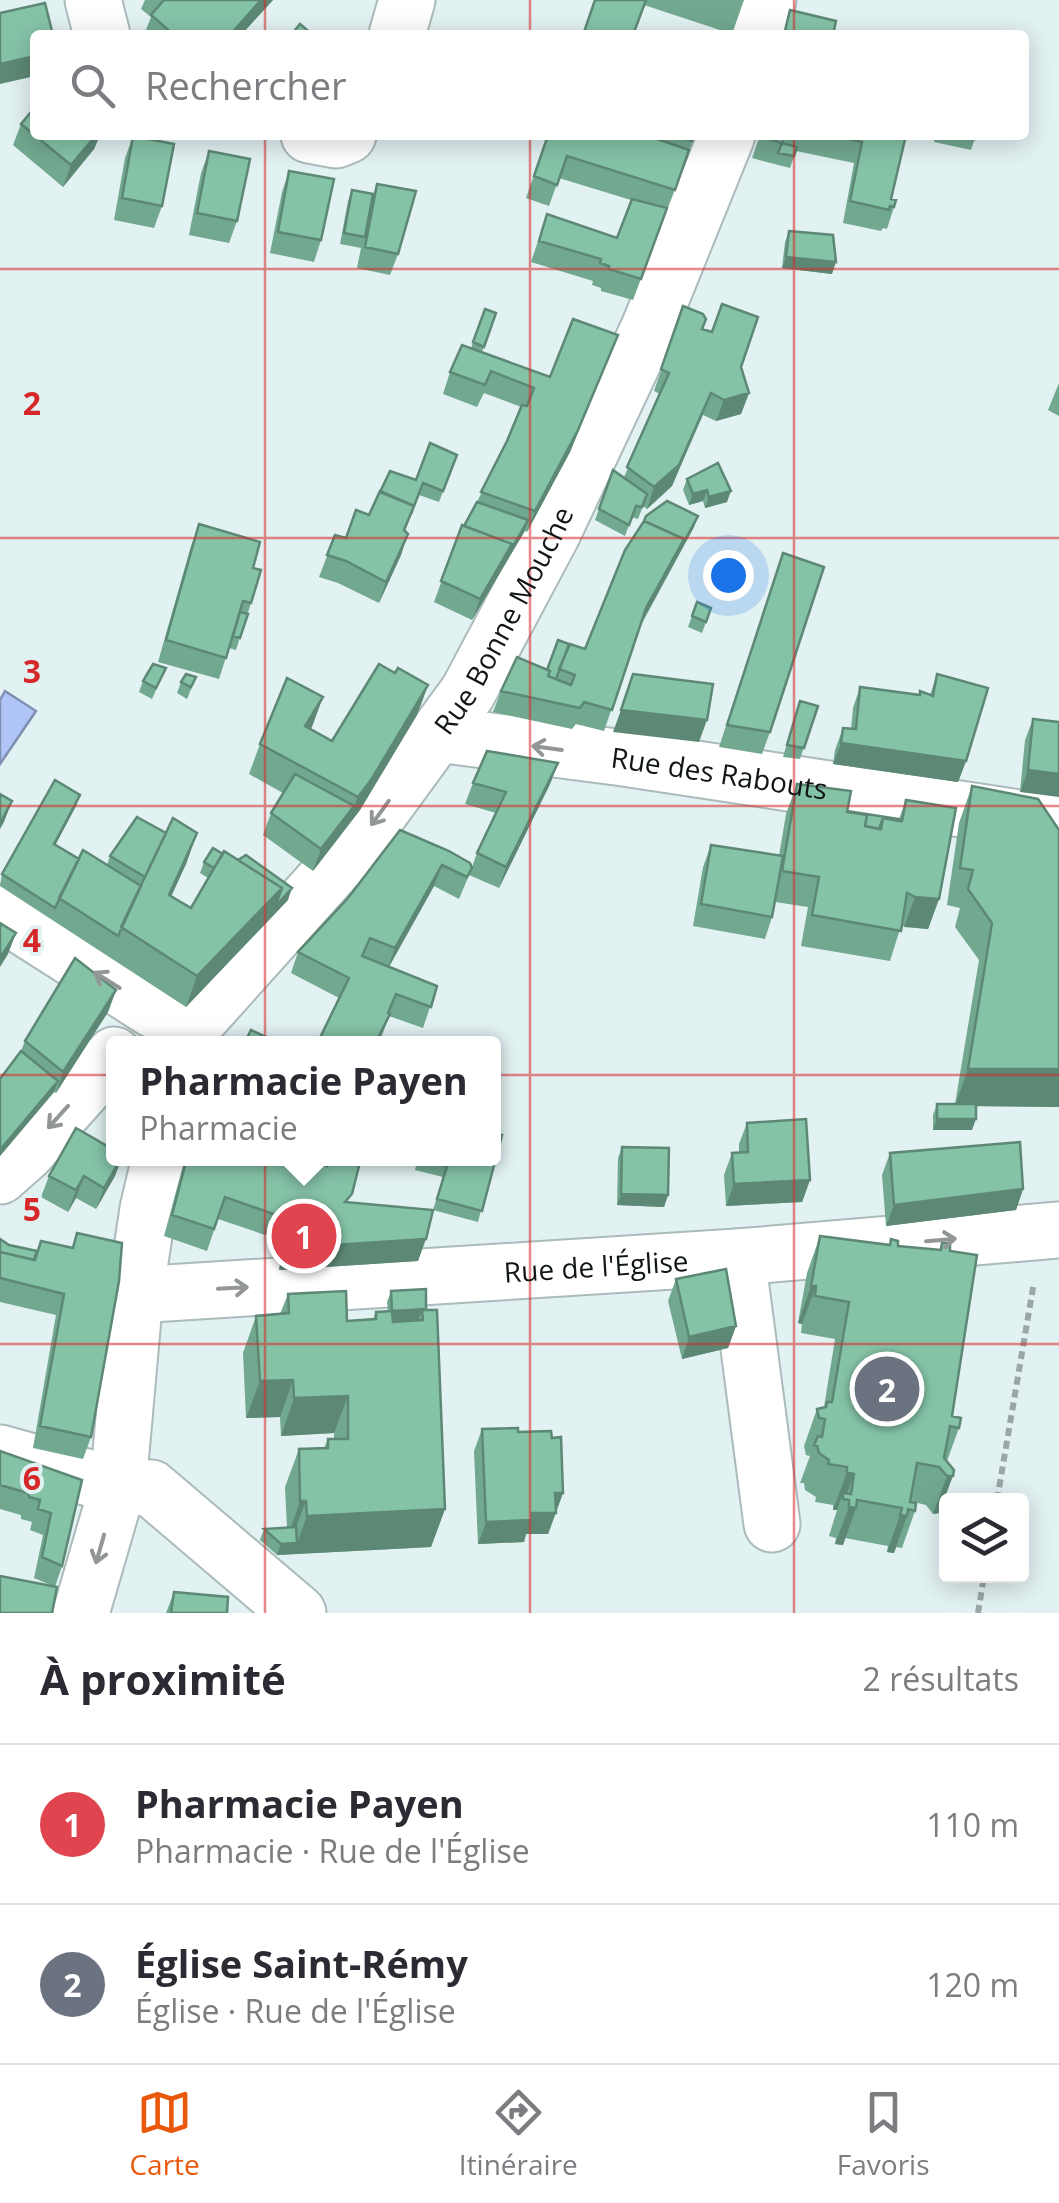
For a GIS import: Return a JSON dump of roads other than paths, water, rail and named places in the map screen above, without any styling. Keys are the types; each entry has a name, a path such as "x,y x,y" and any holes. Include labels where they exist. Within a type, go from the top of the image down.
{"street":[{"path":"93,0 101,30"},
{"path":"398,30 407,0"},
{"path":"759,30 768,0"},
{"name":"Rue Bonne Mouche","path":"164,1031 359,841 468,692 553,532 649,328 725,140"},
{"name":"Rue des Rabouts","path":"437,734 1059,824"},
{"path":"0,912 164,1031"},
{"path":"0,1176 26,1153 106,1064"},
{"path":"81,1613 118,1486 136,1295 158,1166"},
{"name":"Rue de l'Église","path":"136,1295 738,1258 1051,1230"},
{"path":"738,1258 772,1524"},
{"path":"0,1454 118,1486 151,1488 298,1613"}],"water":[{"path":"5,691 36,711 0,764 0,700"}],"place":[{"name":"Pharmacie Payen","path":"304,1236"},
{"name":"Église Saint-Rémy","path":"887,1389"}]}
